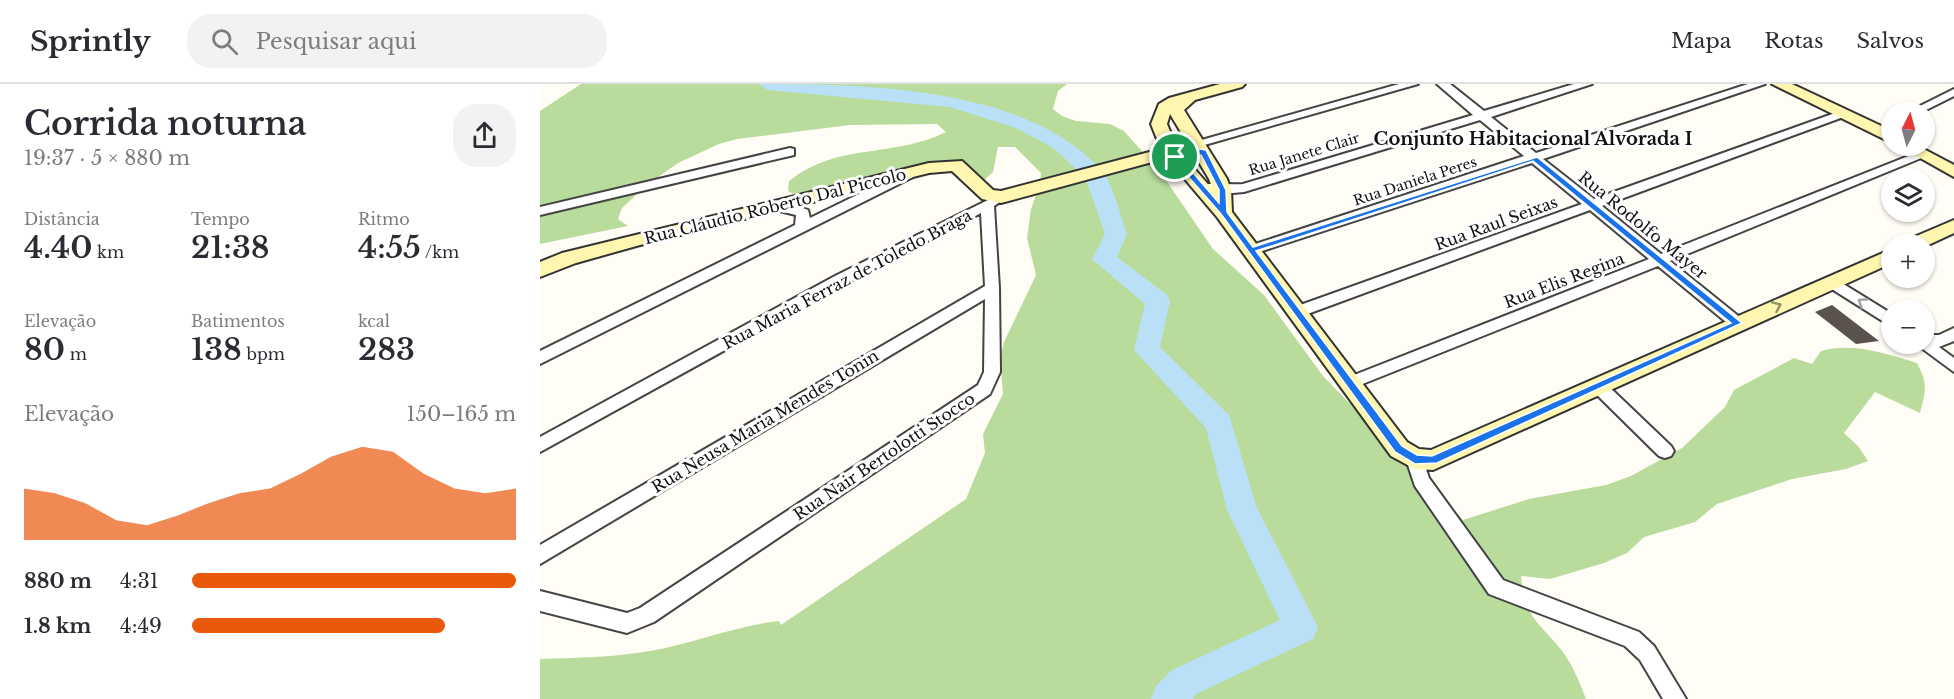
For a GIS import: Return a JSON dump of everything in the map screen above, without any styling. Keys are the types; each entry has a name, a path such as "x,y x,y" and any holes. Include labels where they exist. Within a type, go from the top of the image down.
{"street":[{"path":"1237,84 1174,101 1165,107 1159,124 1171,151 1223,213 1399,449 1415,459 1433,460 1881,260"},
{"path":"1198,144 1412,84"},
{"name":"Rua Rodolfo Mayer","path":"1443,84 1737,323"},
{"name":"Rua Janete Clair","path":"1202,187 1222,190 1244,188 1586,84"},
{"name":"Rua Daniela Peres","path":"1251,250 1760,84"},
{"path":"1780,84 1842,114 1881,126"},
{"path":"1799,84 1881,125"},
{"path":"1934,102 1954,92"},
{"path":"1191,96 1178,105 1176,110 1198,144 1222,190 1223,213"},
{"name":"Rua Raul Seixas","path":"1297,312 1842,114"},
{"name":"Rua Maria Ferraz de Toledo Braga","path":"540,445 840,280 994,201 1171,151 1192,159 1198,144"},
{"path":"540,210 790,152"},
{"path":"1935,152 1954,159"},
{"name":"Rua Elis Regina","path":"1350,383 1661,261 1908,156"},
{"path":"1934,156 1954,172"},
{"name":"Rua Cláudio Roberto Dal Piccolo","path":"540,265 929,168 956,165 994,201"},
{"path":"540,358 908,174"},
{"name":"Rua Nair Bertolotti Stocco","path":"540,601 627,623 647,615 984,389 992,372 994,201"},
{"path":"776,206 795,208 803,213 800,230"},
{"path":"1935,235 1954,226"},
{"path":"540,284 639,239"},
{"path":"540,270 569,258"},
{"path":"1832,282 1881,315"},
{"name":"Rua Neusa Maria Mendes Tonin","path":"540,555 992,288"},
{"path":"1935,341 1941,341 1954,334"},
{"path":"1935,351 1954,366"},
{"path":"1598,386 1665,451"},
{"path":"1415,459 1421,482 1496,587 1632,639 1647,653 1670,692"}],"green space":[{"path":"581,84 1067,84 1058,91 1053,109 1062,116 1076,121 1110,124 1124,131 1159,170 1213,249 1264,295 1323,376 1463,520 1529,499 1606,485 1631,476 1682,448 1725,407 1734,390 1794,358 1812,364 1821,351 1857,348 1881,352 1881,354 1917,363 1923,376 1925,393 1920,413 1875,392 1844,433 1858,446 1868,461 1846,469 1792,479 1717,504 1695,522 1644,537 1627,553 1604,563 1550,579 1521,576 1526,602 1534,619 1567,657 1586,699 540,699 540,659 636,653 666,648 763,623 779,621 781,625 966,499 985,453 983,434 1003,394 1000,359 1004,342 1036,275 1027,238 1031,209 1040,184 1041,173 1015,147 998,147 993,172 982,182 941,166 800,197 788,191 789,181 808,169 846,155 906,145 946,132 937,124 850,125 737,139 719,144 678,163 647,185 622,208 618,219 628,226 540,244 540,111"}],"building":[{"path":"1832,305 1879,341 1856,344 1815,312"}],"waterway":[{"path":"768,84 952,102 1023,124 1059,143 1095,175 1116,234 1104,259 1158,301 1147,350 1219,423 1242,510 1301,627 1184,682 1169,699"}],"district":[{"name":"Conjunto Habitacional Alvorada I","path":"1533,139"}],"route":[{"path":"1175,157 1192,159 1202,150 1222,190 1223,213 1251,250 1534,158 1737,323 1433,460 1415,459 1399,449 1223,213 1175,157"}]}
